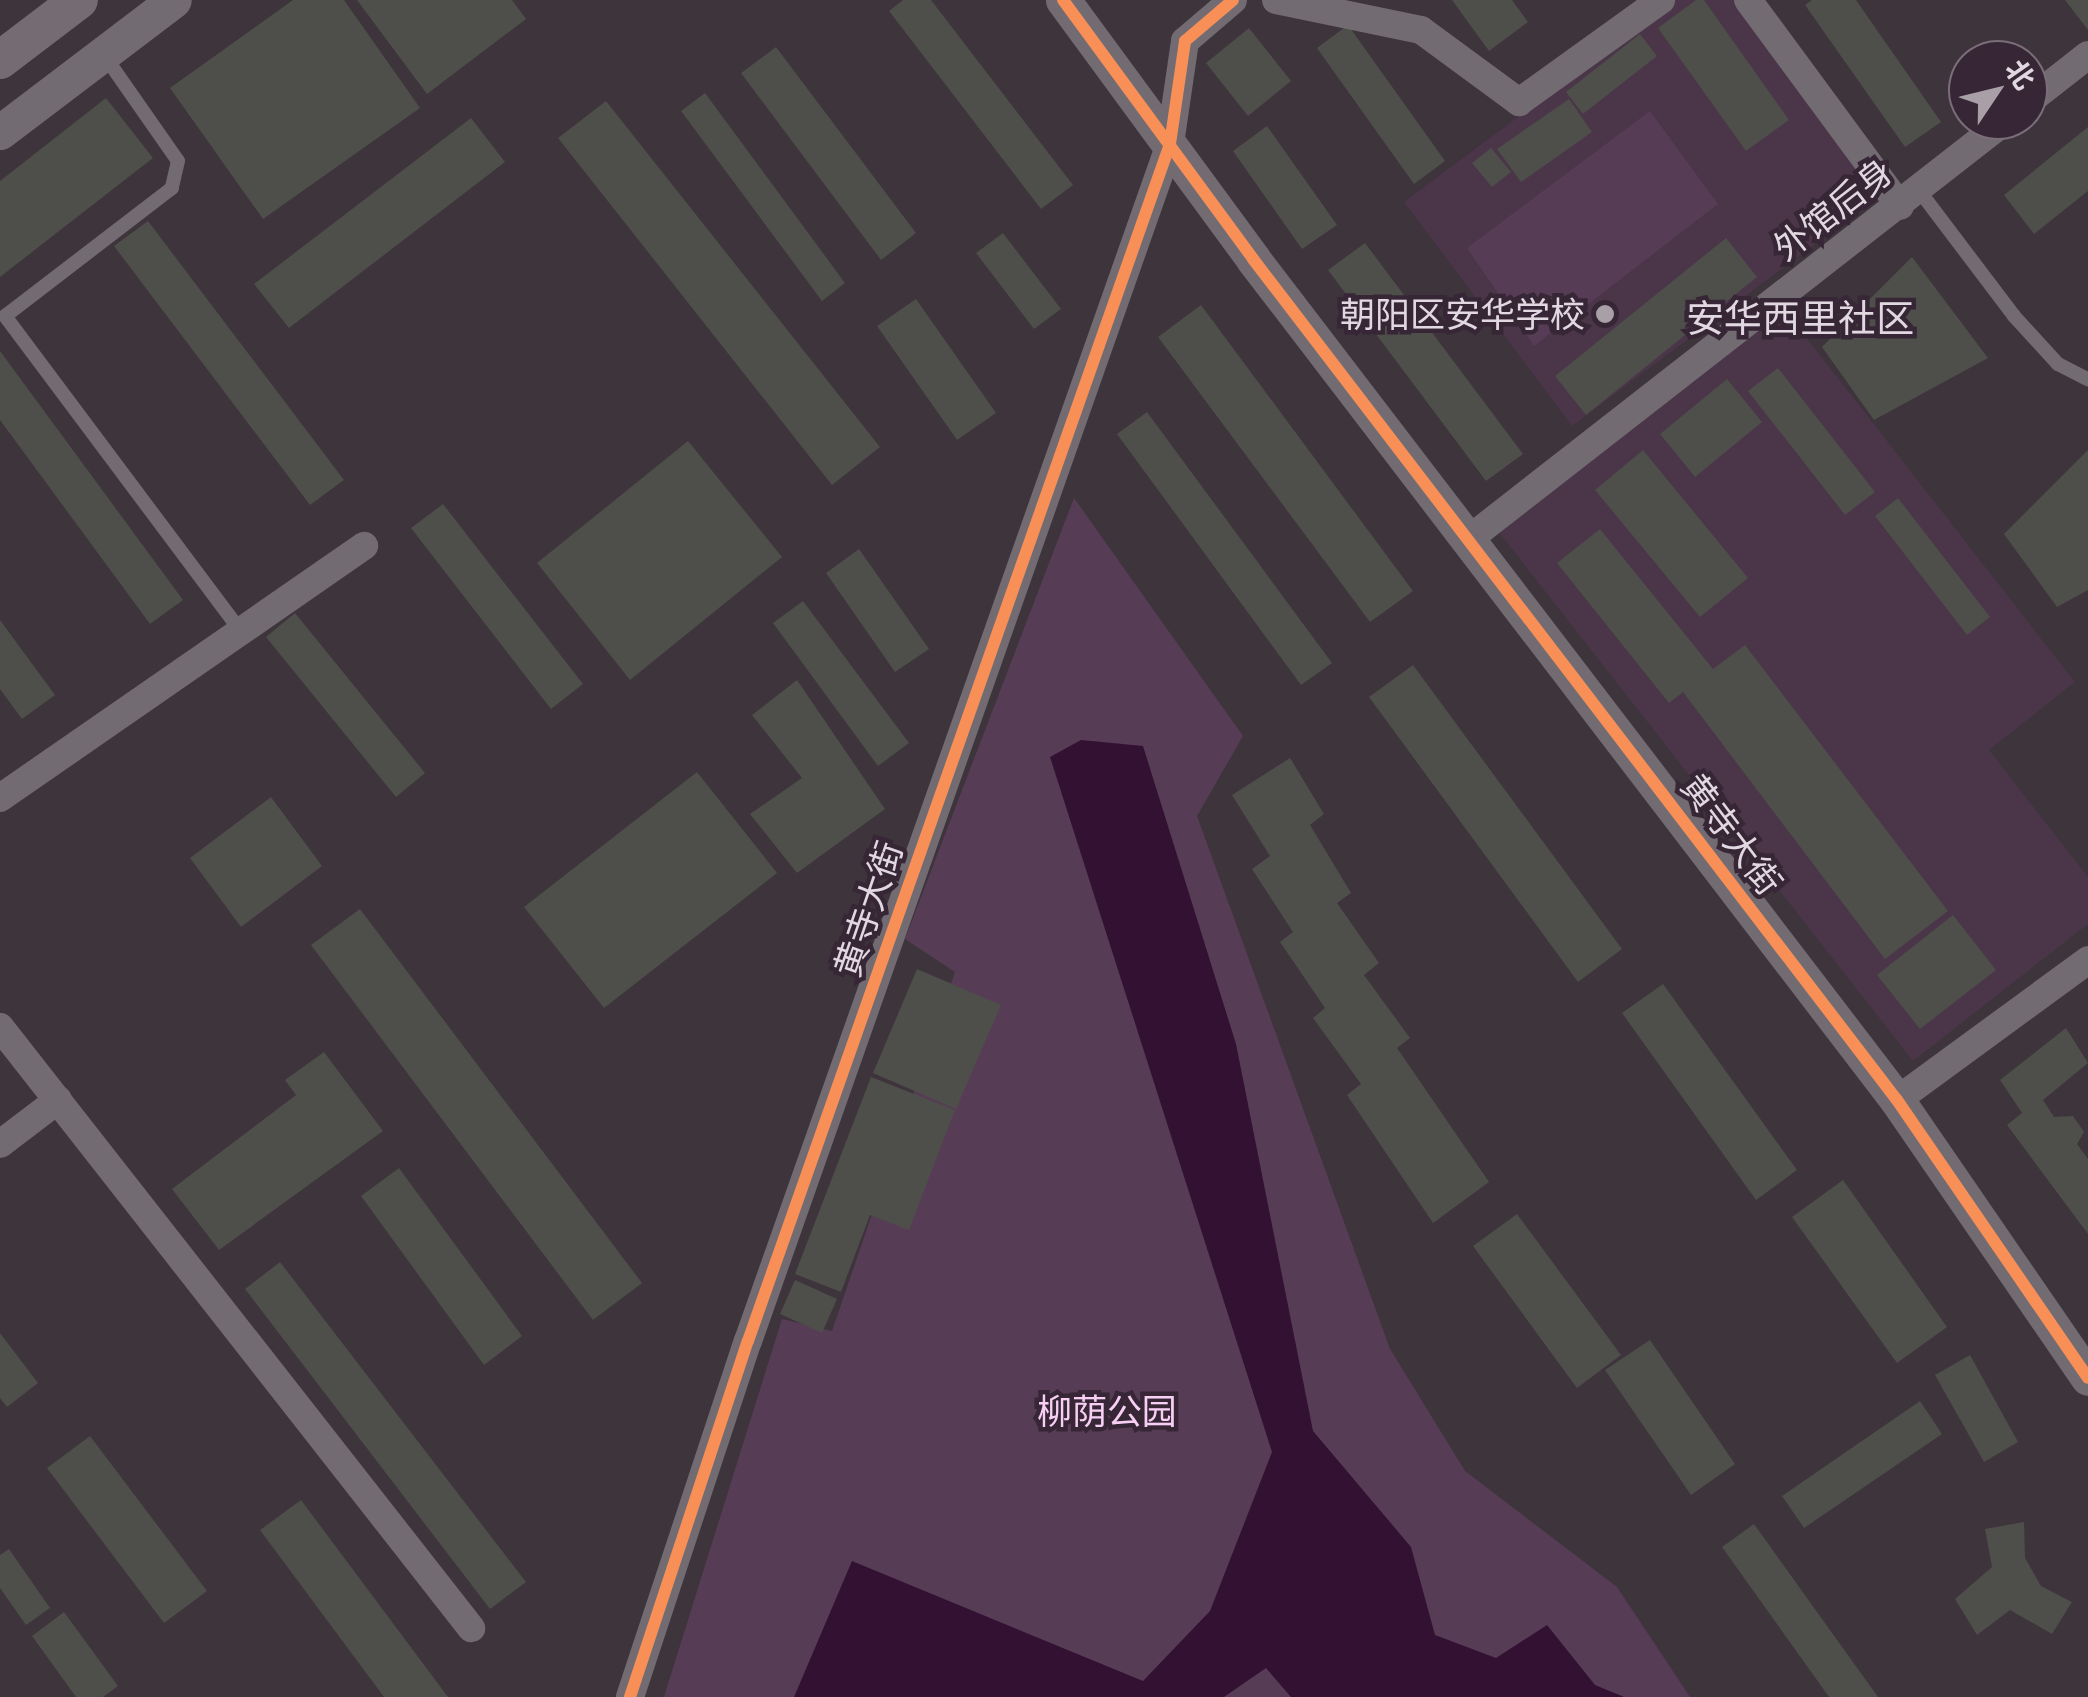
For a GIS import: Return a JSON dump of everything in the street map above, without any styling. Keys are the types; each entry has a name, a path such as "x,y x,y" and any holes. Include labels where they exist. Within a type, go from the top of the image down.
{"main road":[{"path":"0,60 79,0"}],"street":[{"path":"0,132 174,0"},
{"name":"黄寺大街","path":"1063,0 1897,1100 2088,1378"},
{"name":"黄寺大街","path":"630,1697 748,1341 1170,144 1185,41 1233,0"},
{"path":"1276,0 1420,30 1519,102 1661,0"},
{"path":"1748,0 1909,198"},
{"path":"2048,86 2088,54"},
{"name":"外馆后身","path":"1469,539 1981,140"},
{"path":"0,798 364,546"},
{"path":"1897,1100 2088,960"},
{"path":"0,1027 471,1628"},
{"path":"0,1144 58,1100"}],"lane":[{"path":"104,55 178,161 172,188 5,316 242,631"},
{"path":"1909,198 2058,364 2088,378"}],"shaded area":[{"name":"朝阳区安华学校","path":"1675,0 1734,0 1880,195 1572,426 1404,202"},
{"path":"1784,309 2075,682 1989,750 2088,877 2088,924 1913,1061 1494,526"},
{"path":"1081,740 1143,746 1236,1044 1313,1431 1411,1547 1435,1635 1496,1658 1547,1625 1595,1685 1624,1697 1291,1697 1266,1668 1224,1697 794,1697 852,1561 1143,1681 1210,1611 1272,1452 1050,757"}],"green space":[{"path":"1650,111 1718,204 1534,346 1467,248"},
{"name":"柳荫公园","path":"1074,498 1243,736 1197,816 1390,1349 1465,1471 1617,1587 1690,1697 664,1697 782,1319 832,1331 955,972 905,939"}],"building":[{"path":"293,0 344,0 420,108 263,219 170,88"},
{"path":"357,0 512,0 526,19 427,94"},
{"path":"903,0 931,0 1073,185 1041,209 889,11"},
{"path":"1452,0 1512,0 1528,22 1489,51"},
{"path":"1696,0 1704,0 1789,120 1746,151 1658,28"},
{"path":"1812,0 1856,0 1941,122 1905,147 1805,5"},
{"path":"2065,0 2088,0 2088,30"},
{"path":"1348,25 1445,161 1414,184 1317,48"},
{"path":"1249,28 1291,81 1248,116 1206,63"},
{"path":"1640,34 1657,56 1583,114 1566,92"},
{"path":"776,47 916,233 881,260 741,73"},
{"path":"705,93 845,283 822,301 681,111"},
{"path":"106,98 153,158 0,277 0,181"},
{"path":"1569,99 1592,132 1521,182 1497,149"},
{"path":"606,101 880,447 832,485 558,138"},
{"path":"471,118 505,162 289,328 254,284"},
{"path":"1267,126 1337,225 1302,249 1233,151"},
{"path":"2088,127 2088,191 2034,234 2004,195"},
{"path":"1491,148 1511,172 1492,187 1472,163"},
{"path":"148,221 344,480 310,505 114,246"},
{"path":"1003,233 1061,309 1034,329 976,253"},
{"path":"1726,238 1757,277 1586,415 1555,376"},
{"path":"1365,243 1523,454 1486,481 1328,270"},
{"path":"1912,257 1988,358 1874,420 1822,347"},
{"path":"916,299 996,413 957,440 877,326"},
{"path":"1201,305 1413,591 1370,622 1158,337"},
{"path":"0,351 183,600 150,624 0,420"},
{"path":"1778,368 1875,492 1845,515 1748,391"},
{"path":"1727,379 1762,422 1695,477 1660,434"},
{"path":"1147,412 1332,663 1301,685 1117,434"},
{"path":"688,441 782,557 630,680 537,563"},
{"path":"1643,450 1748,578 1700,617 1595,490"},
{"path":"2088,450 2088,590 2057,607 2004,534"},
{"path":"1898,498 1990,617 1967,635 1875,516"},
{"path":"443,504 583,684 551,709 411,528"},
{"path":"1600,529 1713,669 1745,645 1948,911 1885,959 1683,692 1669,703 1557,563"},
{"path":"859,549 929,649 895,672 826,573"},
{"path":"803,601 909,743 878,766 773,623"},
{"path":"295,613 425,773 396,797 266,637"},
{"path":"0,620 55,695 22,719 0,689"},
{"path":"1413,665 1622,949 1578,982 1369,697"},
{"path":"797,680 885,809 797,873 750,814 802,778 752,715"},
{"path":"1290,758 1324,814 1310,825 1351,893 1337,903 1379,963 1364,975 1410,1038 1397,1048 1489,1182 1433,1223 1347,1095 1361,1084 1313,1018 1325,1008 1280,942 1293,932 1252,869 1270,856 1232,795"},
{"path":"697,772 777,873 604,1008 524,907"},
{"path":"271,797 322,866 241,927 190,858"},
{"path":"360,909 642,1283 593,1320 311,945"},
{"path":"1953,915 1996,970 1920,1029 1877,975"},
{"path":"917,969 1001,1005 956,1109 873,1073"},
{"path":"1663,984 1797,1170 1756,1200 1622,1013"},
{"path":"2066,1028 2088,1063 2043,1100 2054,1117 2073,1116 2084,1132 2077,1144 2088,1159 2088,1234 2007,1125 2022,1113 2000,1080"},
{"path":"324,1052 383,1131 219,1250 172,1189 296,1095 285,1080"},
{"path":"871,1077 955,1110 909,1230 870,1215 841,1292 795,1274"},
{"path":"399,1168 522,1336 484,1365 361,1196"},
{"path":"1843,1180 1947,1327 1897,1363 1792,1217"},
{"path":"1517,1214 1621,1355 1577,1388 1473,1246"},
{"path":"280,1262 526,1582 490,1609 245,1289"},
{"path":"795,1280 837,1299 822,1333 780,1314"},
{"path":"0,1333 38,1383 7,1407 0,1398"},
{"path":"1650,1340 1735,1464 1691,1495 1605,1370"},
{"path":"1970,1355 2018,1442 1984,1462 1935,1375"},
{"path":"1920,1401 1942,1434 1804,1528 1782,1496"},
{"path":"90,1436 207,1591 164,1623 47,1468"},
{"path":"301,1500 448,1697 384,1697 260,1530"},
{"path":"2024,1522 2025,1558 2041,1586 2072,1602 2052,1634 2010,1610 1977,1635 1955,1599 1992,1567 1985,1529"},
{"path":"1754,1524 1878,1697 1829,1697 1722,1547"},
{"path":"9,1549 50,1608 26,1625 0,1588 0,1555"},
{"path":"64,1612 118,1686 103,1697 76,1697 32,1636"}],"cycle path":[{"path":"1063,0 1253,259 1897,1100 2088,1378"},
{"path":"630,1697 748,1341 1170,144 1185,41 1233,0"}],"place":[{"name":"朝阳区安华学校","path":"1605,314"}],"district":[{"name":"安华西里社区","path":"1800,318"}]}
